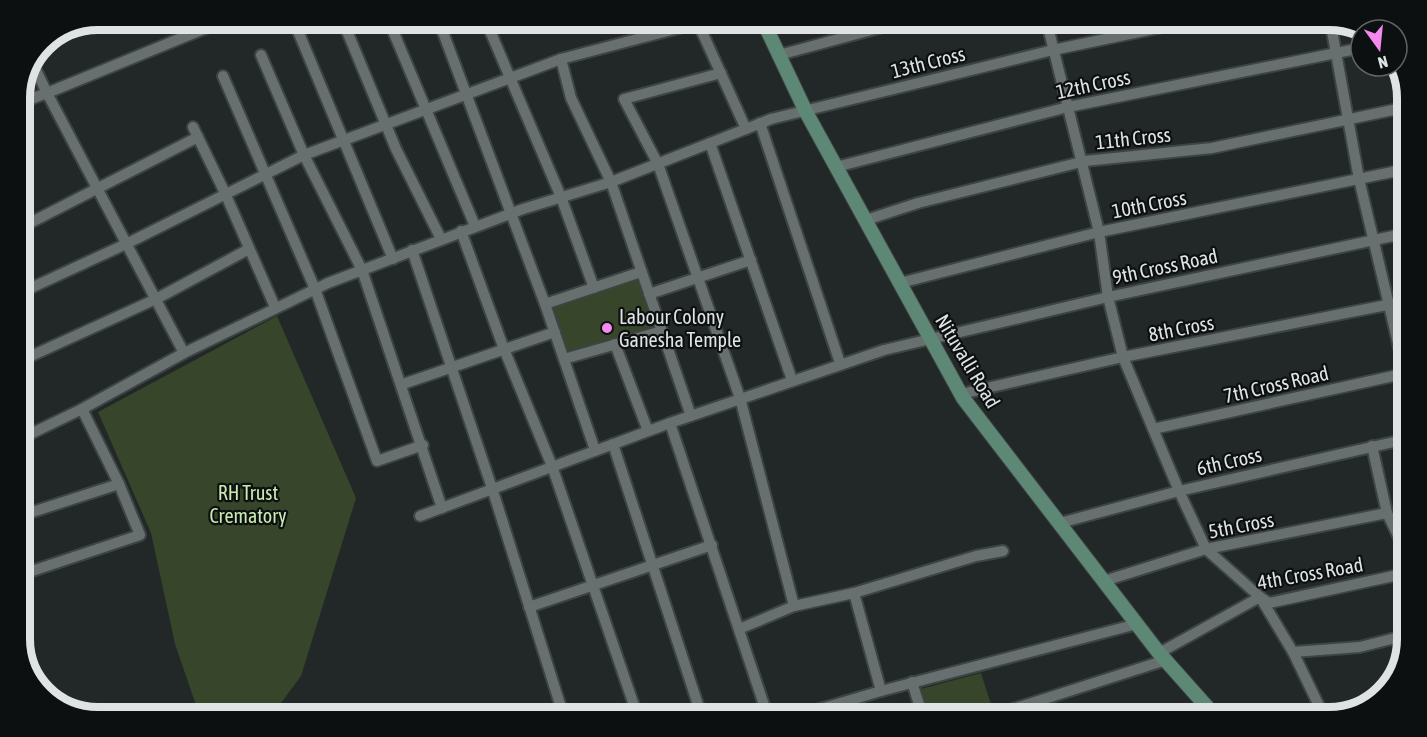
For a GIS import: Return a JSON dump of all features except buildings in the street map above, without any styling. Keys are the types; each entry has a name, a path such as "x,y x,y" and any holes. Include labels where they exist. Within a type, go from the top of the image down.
{"street":[{"path":"30,99 203,30"},
{"path":"297,30 393,259"},
{"path":"346,30 396,149 441,238"},
{"path":"392,30 475,226"},
{"path":"442,30 545,304 595,450"},
{"path":"489,30 561,197 594,288"},
{"path":"30,288 126,244 304,155 385,122 468,94 561,58 664,30"},
{"path":"701,30 746,129"},
{"name":"Nituvalli Road","path":"767,30 806,112 962,394 1137,624 1205,707"},
{"path":"779,55 874,30"},
{"path":"1048,30 1099,232 1108,297 1123,357 1206,549 1260,597 1293,652 1318,707"},
{"name":"13th Cross","path":"30,434 275,307 441,238 510,213 611,183 760,123 1053,50 1152,30"},
{"path":"1331,30 1359,179 1397,336"},
{"name":"12th Cross","path":"836,167 1068,107 1349,50"},
{"path":"261,55 304,155 362,270 403,384 442,508"},
{"path":"561,58 571,98 611,183 691,416"},
{"path":"36,70 96,190 184,353"},
{"path":"721,73 624,99 658,164 740,398 794,606"},
{"path":"223,76 315,289 377,461 423,445"},
{"name":"11th Cross","path":"866,220 918,203 1083,163 1212,148 1397,109"},
{"path":"760,123 840,363"},
{"path":"193,127 275,307"},
{"path":"30,223 198,137"},
{"path":"710,143 792,380"},
{"name":"10th Cross","path":"900,283 1099,232 1397,171"},
{"path":"461,231 504,349 552,466 634,707"},
{"name":"9th Cross Road","path":"420,516 595,450 840,363 930,338 1108,297 1397,235"},
{"path":"30,356 156,299 249,249"},
{"path":"412,250 492,488 561,707"},
{"path":"649,294 751,260"},
{"path":"545,304 642,272"},
{"name":"8th Cross","path":"962,394 1123,357 1397,303"},
{"path":"564,359 662,331"},
{"path":"403,384 555,332"},
{"path":"615,344 648,431"},
{"name":"7th Cross Road","path":"1153,429 1397,378"},
{"path":"30,571 140,535 119,484 82,409"},
{"path":"670,423 765,707"},
{"name":"6th Cross","path":"1060,523 1179,491 1397,441"},
{"path":"613,444 699,707"},
{"path":"1372,446 1388,513 1397,532"},
{"path":"30,513 119,484"},
{"name":"5th Cross","path":"1104,581 1206,549 1388,513"},
{"path":"530,607 712,545"},
{"path":"739,629 794,606 854,593 976,556 1003,551"},
{"name":"4th Cross Road","path":"1019,707 1162,656 1260,597 1269,603 1397,575"},
{"path":"854,593 881,691"},
{"path":"827,707 912,682 1137,624"},
{"path":"1293,652 1360,646 1397,637"},
{"path":"912,682 920,707"}],"green space":[{"path":"641,272 662,331 564,359 545,304"},
{"name":"RH Trust Crematory","path":"277,316 356,498 301,676 281,703 270,707 197,707 175,644 151,533 98,412"},
{"path":"981,673 992,707 922,707 917,690"}],"place":[{"name":"Labour Colony Ganesha Temple","path":"607,328"}]}
